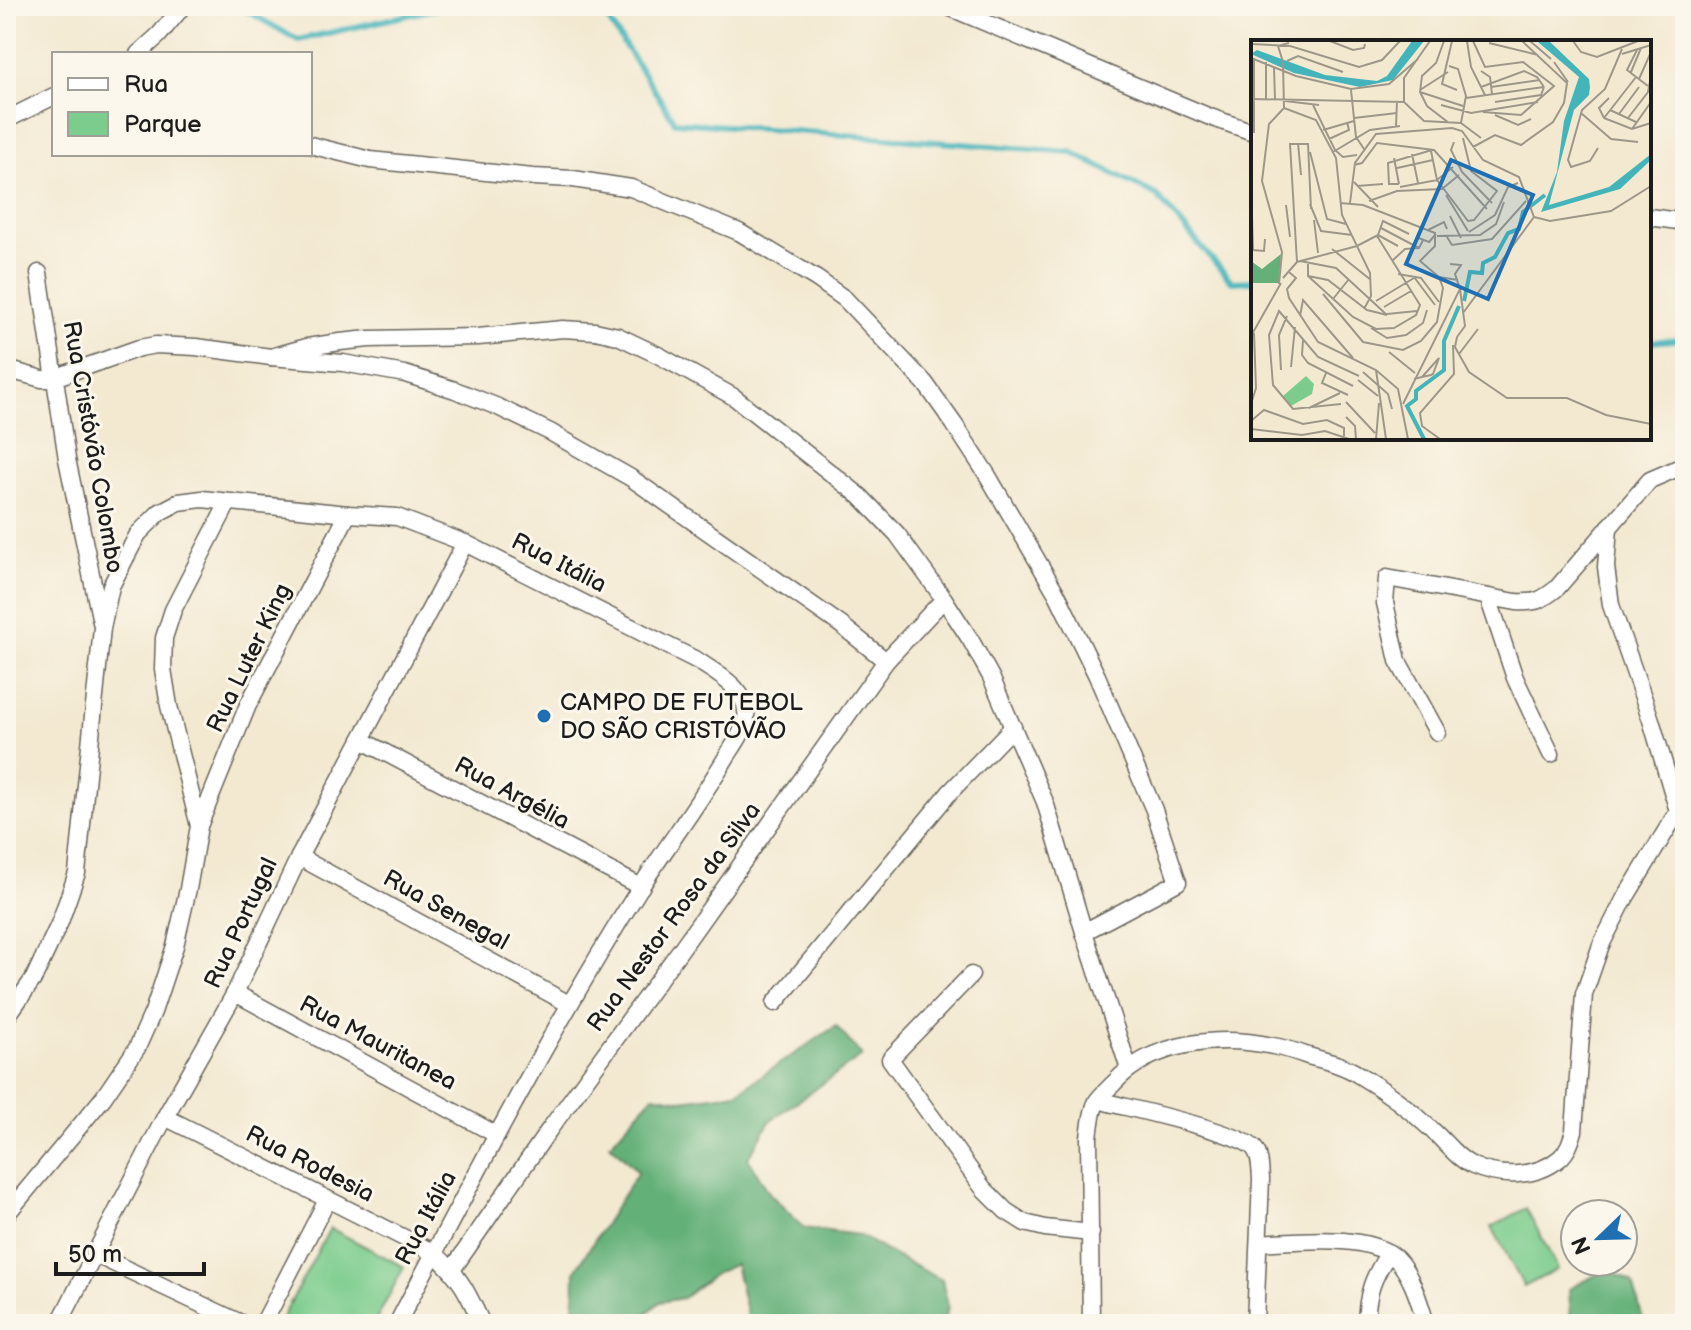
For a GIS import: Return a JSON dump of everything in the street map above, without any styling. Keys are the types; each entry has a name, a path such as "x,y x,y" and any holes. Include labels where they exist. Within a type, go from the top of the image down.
{"street":[{"path":"140,52 183,6"},
{"path":"946,6 1251,131"},
{"path":"6,120 52,97"},
{"path":"312,146 370,160 573,179 631,188 739,232 817,279 845,299 875,329 925,383 954,424 1058,596 1097,676 1154,810 1178,882 1084,932"},
{"path":"1651,217 1685,222"},
{"name":"Rua Cristóvão Colombo","path":"39,273 67,459 102,628"},
{"path":"271,357 307,347 369,339 478,337 563,329 618,336 734,397 860,496 897,534 944,599 991,677 1045,802 1129,1069"},
{"path":"6,369 42,379 54,379 139,348 156,345 343,363 405,374 455,390 550,432 631,478 841,625 886,661"},
{"path":"1437,732 1398,661 1385,603 1387,578 1534,603 1557,588 1650,480 1685,465"},
{"name":"Rua Itália","path":"6,1018 34,978 60,922 77,873 102,628 111,586 138,534 160,512 179,502 202,499 397,517 465,543 698,661 724,678 740,694 747,715 743,731 569,1004 397,1324"},
{"name":"Rua Luter King","path":"199,826 169,706 163,669 164,638 173,610 228,503"},
{"name":"Rua Luter King","path":"6,1215 103,1098 137,1048 153,1012 175,946 199,826 248,705 348,514"},
{"path":"1091,1324 1089,1137 1093,1112 1098,1100 1129,1069 1153,1055 1182,1045 1221,1041 1272,1046 1335,1063 1356,1072 1392,1095 1457,1156 1496,1173 1522,1174 1545,1167 1561,1157 1570,1146 1574,1131 1584,994 1601,945 1624,900 1681,806 1611,605 1606,567 1609,527"},
{"name":"Rua Portugal","path":"59,1324 165,1117 235,993 299,857 465,543"},
{"path":"1488,597 1515,678 1551,754"},
{"name":"Rua Nestor Rosa da Silva","path":"452,1270 886,661 944,599"},
{"path":"775,1003 950,792 1013,727"},
{"name":"Rua Argélia","path":"361,740 641,887"},
{"name":"Rua Senegal","path":"299,857 569,1004"},
{"path":"971,975 890,1059 983,1188 1006,1211 1025,1223 1091,1233"},
{"name":"Rua Mauritanea","path":"235,993 497,1135"},
{"path":"1098,1100 1218,1132 1254,1148 1259,1156 1261,1179 1255,1324"},
{"name":"Rua Rodesia","path":"165,1117 434,1253 452,1270 482,1324"},
{"path":"263,1324 327,1200"},
{"path":"1259,1243 1341,1240 1389,1253 1408,1275 1426,1324"},
{"path":"1366,1324 1372,1282 1389,1253"},
{"path":"94,1254 243,1324"}],"green space":[{"path":"836,1026 862,1056 771,1120 748,1158 770,1194 804,1228 859,1235 942,1280 948,1306 944,1324 749,1324 735,1264 713,1275 683,1298 660,1302 638,1324 574,1324 575,1271 638,1172 610,1144 654,1095 681,1100 736,1093"},
{"path":"1526,1208 1558,1269 1524,1287 1492,1227"},
{"path":"330,1228 404,1267 374,1324 280,1322"},
{"path":"1590,1278 1624,1278 1633,1283 1643,1320 1652,1324 1571,1324 1569,1289"}],"waterway":[{"path":"238,6 298,40 448,6"},
{"path":"599,6 675,122 1071,152 1156,195 1232,282 1251,281"},
{"path":"1651,342 1685,339"}],"place":[{"name":"CAMPO DE FUTEBOL DO SÃO CRISTÓVÃO","path":"544,716"}]}
